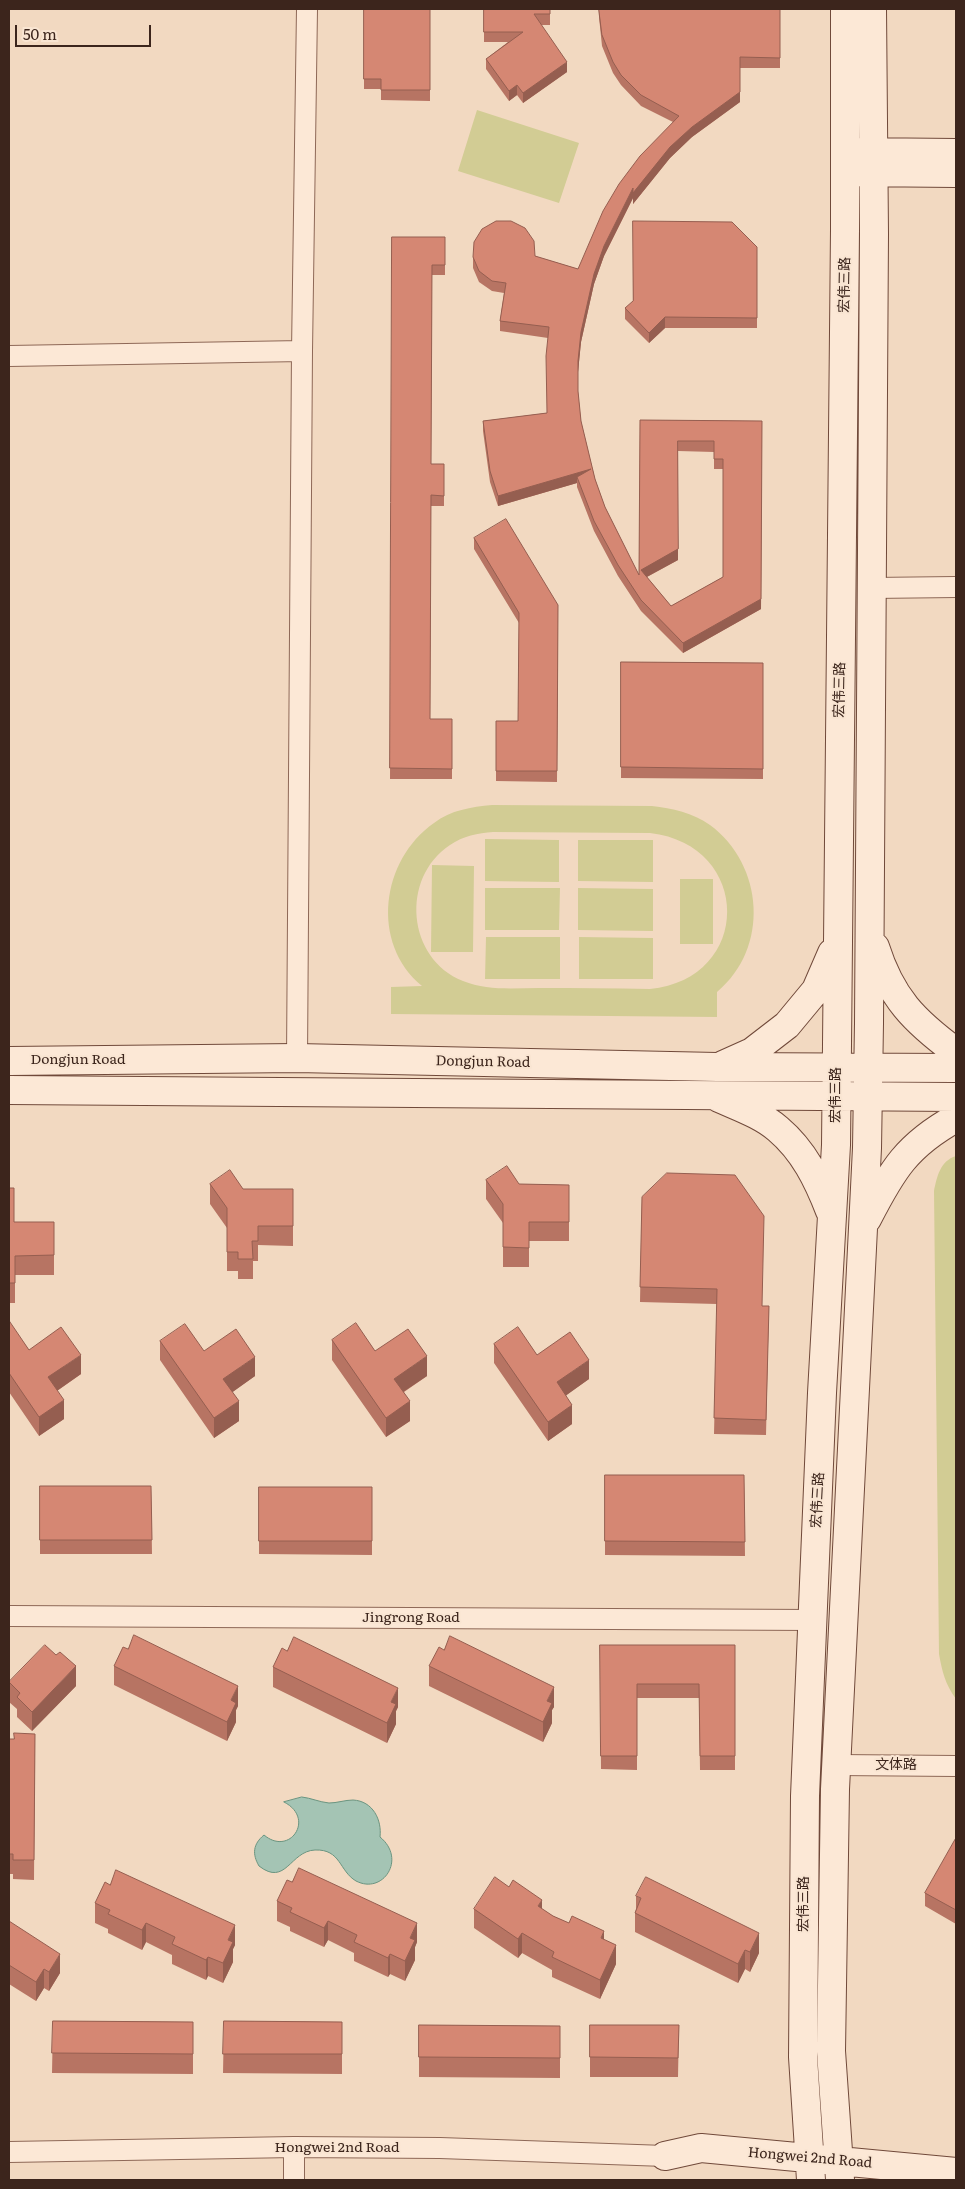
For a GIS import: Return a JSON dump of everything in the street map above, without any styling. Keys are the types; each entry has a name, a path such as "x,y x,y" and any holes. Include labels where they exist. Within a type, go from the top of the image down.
{"main road":[{"name":"宏伟三路","path":"811,2171 803,2047 804,1796 836,1096 845,9"},
{"name":"宏伟三路","path":"842,2175 831,2051 837,1765 869,1068 872,588 872,9"},
{"path":"845,162 873,162 956,153"},
{"path":"873,162 956,173"},
{"path":"870,932 882,968 898,1000 926,1030 956,1052"},
{"path":"717,1067 752,1052 787,1025 816,990 837,943"},
{"name":"Dongjun Road","path":"9,1061 298,1058 717,1067 956,1068"},
{"path":"9,1090 956,1097"},
{"path":"713,1096 746,1110 778,1128 803,1155 818,1180 832,1216"},
{"path":"863,1226 884,1186 902,1160 931,1132 956,1118"},
{"name":"Hongwei 2nd Road","path":"665,2156 701,2148 811,2171 842,2175 956,2172"}],"street":[{"path":"298,1058 302,352 307,9"},
{"path":"9,356 302,352"},
{"path":"872,588 956,587"},
{"name":"Jingrong Road","path":"9,1616 812,1620"},
{"name":"文体路","path":"837,1765 956,1766"},
{"path":"294,2147 294,2180"},
{"name":"Hongwei 2nd Road","path":"9,2152 294,2147 440,2148 665,2156"}],"shaded area":[{"path":"477,110 579,143 559,203 458,171"},
{"path":"492,805 652,806 682,812 697,817 710,825 728,842 741,862 750,884 754,907 752,930 746,953 734,974 717,992 717,1017 391,1014 391,987 422,986 405,968 394,948 389,925 389,902 393,879 402,858 416,839 434,823 447,815 469,808","holes":["493,832 650,833 684,843 708,861 722,885 727,912 722,938 708,962 684,980 650,989 491,988 463,981 444,970 430,955 421,937 417,917 417,897 423,877 434,859 460,839 476,834"]},
{"path":"485,839 559,840 559,882 485,881"},
{"path":"578,840 653,840 653,882 578,881"},
{"path":"432,865 474,866 473,952 431,952"},
{"path":"680,879 713,879 713,944 680,944"},
{"path":"485,888 560,888 559,930 485,930"},
{"path":"578,888 653,889 653,931 578,930"},
{"path":"486,937 560,937 560,979 485,979"},
{"path":"579,937 653,938 653,979 579,979"},
{"path":"956,1156 956,1699 944,1677 939,1654 934,1191 938,1175 943,1166"},
{"path":"302,1797 329,1803 360,1801 375,1812 378,1818 380,1837 388,1846 391,1855 391,1864 383,1879 375,1883 366,1884 356,1881 350,1877 339,1861 330,1853 315,1850 307,1852 282,1870 276,1872 268,1871 259,1866 255,1857 255,1849 264,1835 274,1841 283,1841 296,1833 299,1825 298,1817 293,1809 284,1802"}],"building":[{"path":"364,9 430,9 430,90 381,90 381,79 364,79"},
{"path":"484,9 550,9 550,14 534,14 567,62 523,93 517,85 509,91 486,59 523,32 484,32"},
{"path":"599,9 780,9 780,58 740,57 740,92 692,127 670,147 633,193 633,188 604,246 594,274 581,332 578,361 578,391 581,421 595,479 605,507 639,575 640,420 762,421 761,599 683,643 641,600 618,565 594,521 577,477 591,469 498,496 490,471 483,421 547,413 546,356 549,327 500,321 506,283 492,281 479,271 473,257 474,242 482,229 496,221 511,221 525,228 534,241 535,256 578,269 603,211 619,184 640,156 679,116 641,95 621,75 613,62 602,35","holes":["678,441 714,441 714,459 723,459 723,577 671,606 641,570 678,549"]},
{"path":"633,221 732,222 757,247 757,318 665,317 649,333 625,308 633,301"},
{"path":"392,237 445,237 445,265 432,265 431,464 444,464 444,496 431,495 430,719 452,719 452,769 390,768"},
{"path":"506,519 558,605 557,771 496,771 496,721 518,721 519,613 474,538"},
{"path":"621,662 763,663 763,769 621,767"},
{"path":"507,1166 519,1184 569,1185 569,1222 529,1222 529,1248 503,1247 503,1204 486,1180"},
{"path":"230,1170 243,1189 293,1189 293,1226 258,1226 258,1241 252,1241 253,1259 238,1259 238,1252 227,1252 227,1208 210,1184"},
{"path":"667,1173 735,1175 764,1216 762,1306 769,1306 766,1420 714,1418 717,1289 640,1287 642,1197"},
{"path":"9,1188 14,1188 14,1222 54,1222 54,1255 15,1256 15,1283 9,1283"},
{"path":"10,1322 29,1350 61,1327 81,1355 48,1377 64,1400 39,1417 9,1373"},
{"path":"356,1323 375,1351 408,1329 427,1356 394,1379 410,1401 386,1418 332,1340"},
{"path":"185,1324 204,1351 236,1329 255,1357 223,1379 239,1401 214,1418 160,1341"},
{"path":"518,1327 537,1355 570,1332 589,1360 557,1382 572,1405 548,1422 494,1344"},
{"path":"605,1475 744,1475 745,1542 605,1541"},
{"path":"40,1486 151,1486 152,1540 40,1540"},
{"path":"259,1487 372,1487 372,1541 259,1541"},
{"path":"134,1635 238,1686 231,1700 236,1703 227,1722 114,1666 123,1647 128,1649"},
{"path":"450,1636 554,1687 547,1701 552,1703 543,1722 429,1666 439,1647 444,1650"},
{"path":"294,1637 398,1688 391,1702 396,1704 387,1723 273,1667 282,1648 287,1651"},
{"path":"45,1645 56,1655 60,1652 76,1666 32,1712 17,1697 20,1693 9,1682"},
{"path":"600,1645 735,1645 735,1756 700,1756 699,1684 637,1684 637,1756 601,1756"},
{"path":"14,1733 35,1734 34,1860 13,1860 13,1854 9,1854 9,1739 14,1739"},
{"path":"956,1838 956,1910 925,1893"},
{"path":"299,1868 417,1923 410,1938 415,1940 405,1961 390,1954 388,1958 354,1942 357,1935 328,1921 324,1928 290,1912 292,1908 277,1901 287,1880 292,1882"},
{"path":"116,1870 235,1925 228,1940 233,1942 223,1963 208,1957 206,1960 172,1944 175,1937 146,1923 142,1930 108,1914 110,1910 95,1903 105,1882 110,1885"},
{"path":"495,1877 509,1887 513,1880 542,1900 538,1906 553,1916 569,1923 572,1916 604,1931 601,1938 616,1945 600,1980 552,1957 554,1952 522,1933 518,1939 474,1909"},
{"path":"646,1877 759,1933 750,1952 745,1950 738,1964 635,1913 641,1898 636,1896"},
{"path":"9,1921 60,1954 49,1972 44,1969 36,1982 9,1965"},
{"path":"53,2021 193,2022 193,2054 52,2053"},
{"path":"224,2021 342,2022 342,2054 223,2054"},
{"path":"419,2025 560,2026 560,2058 419,2057"},
{"path":"590,2025 679,2025 678,2058 590,2057"}]}
